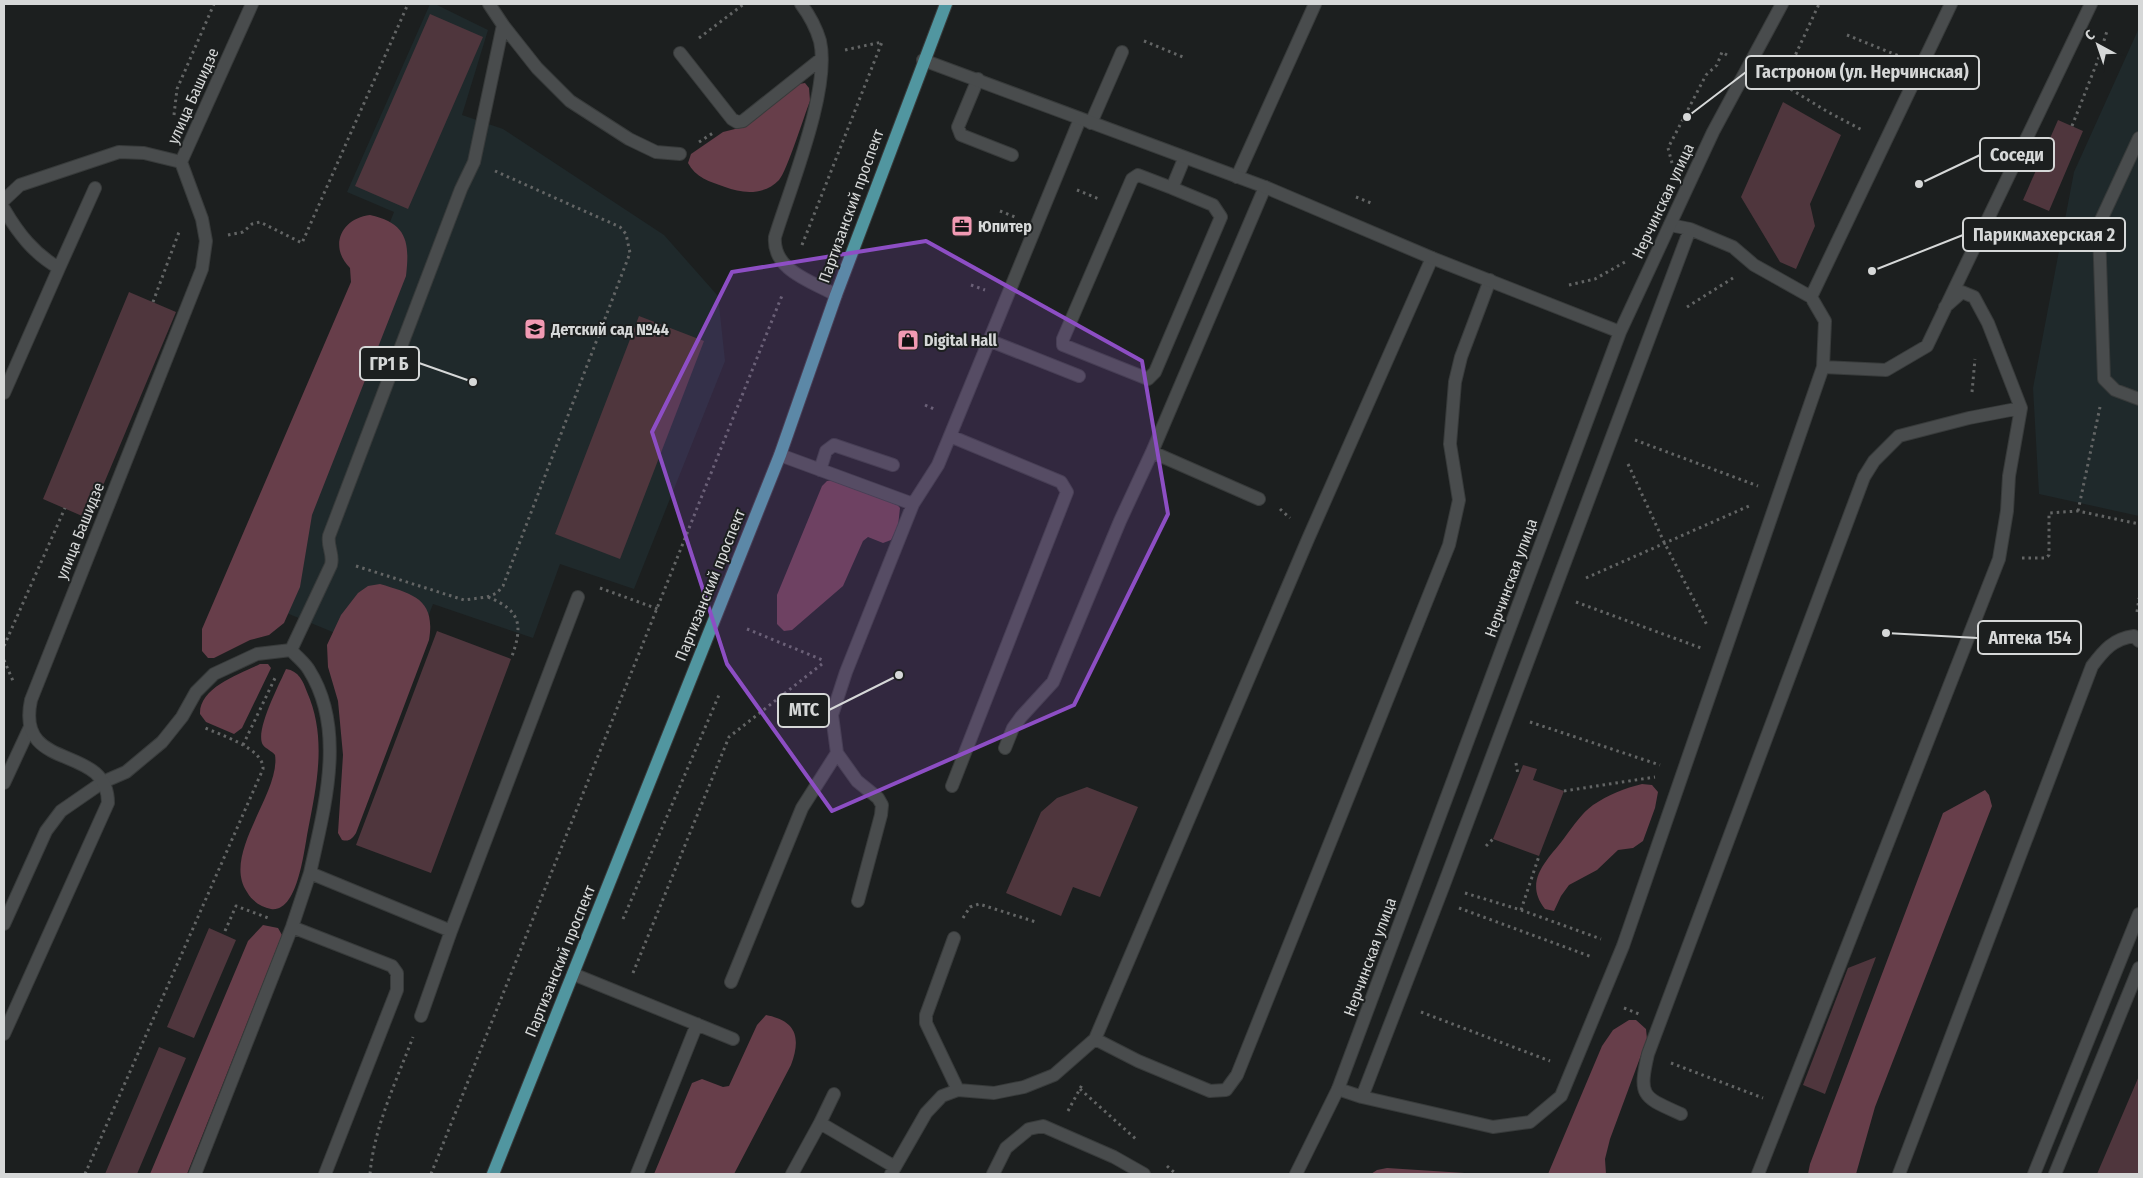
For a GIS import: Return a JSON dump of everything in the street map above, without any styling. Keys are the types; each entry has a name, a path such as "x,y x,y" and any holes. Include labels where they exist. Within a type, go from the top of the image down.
{"main road":[{"name":"Партизанский проспект","path":"493,1174 780,454 836,294 923,60 946,4"}],"street":[{"name":"улица Башидзе","path":"30,727 28,713 31,700 202,269 206,241 202,219 181,162 252,4"},
{"path":"489,4 502,25 537,68 570,101 629,139 656,152 680,154"},
{"path":"801,4 812,19 820,42 821,59 817,104 775,237 774,246 778,259 792,271 836,294"},
{"path":"1237,177 1316,4"},
{"name":"Нерчинская улица","path":"1296,1174 1338,1089 1620,332 1713,132 1782,4"},
{"path":"1811,297 1951,4"},
{"path":"1823,367 1886,370 1927,346 2091,4"},
{"path":"291,650 333,558 327,543 329,536 461,189 474,162 502,25"},
{"path":"680,52 732,119 737,122 744,121 821,59"},
{"path":"858,901 882,805 878,798 857,781 837,753 832,715 846,672 913,504 931,479 950,436 988,340 1056,180 1122,52"},
{"path":"923,60 978,79 1184,159 1265,187 1432,258 1620,332"},
{"path":"978,79 958,127 961,135 1012,154"},
{"path":"2139,138 2101,220 2099,231 2104,379 2115,390 2139,399"},
{"path":"4,200 20,185 119,152 144,152 181,162"},
{"path":"1172,188 1184,159"},
{"path":"1136,175 1172,188 1212,205 1221,217 1155,372 1148,379 1063,345 1063,339 1132,179 1136,175"},
{"path":"1005,748 1013,728 1021,717 1053,682 1120,521 1152,452 1265,187"},
{"path":"4,393 95,188"},
{"path":"4,209 16,230 44,259 59,268"},
{"path":"1338,1089 1362,1097 1493,1127 1530,1122 1561,1096 1603,999 1823,367 1825,321 1811,297 1754,265 1733,247 1690,229 1670,225"},
{"path":"1362,1097 1399,1004 1690,229"},
{"path":"820,1123 893,1171 926,1113 942,1096 958,1090 994,1093 1024,1087 1054,1075 1095,1039 1308,539 1432,258"},
{"path":"1095,1039 1138,1061 1210,1091 1226,1090 1237,1075 1449,545 1459,500 1450,444 1455,382 1461,357 1490,280"},
{"path":"1758,1174 1999,559 2007,511 2009,476 2021,408 1988,323 1974,297 1962,292 1945,307"},
{"path":"988,340 1079,376"},
{"path":"1681,1114 1649,1099 1646,1094 1643,1076 1648,1054 1864,477 1874,461 1899,436 1969,418 2021,408"},
{"path":"950,436 1062,482 1067,492 952,786"},
{"path":"820,470 826,451 834,445 893,464"},
{"path":"1152,452 1260,498"},
{"path":"780,454 913,504"},
{"path":"421,1016 451,931 578,597"},
{"path":"1899,1174 2092,666 2105,648 2121,638 2134,636 2139,641"},
{"path":"5,913 46,832 61,811 103,782 126,772 162,742 182,717 196,692 214,674 257,654 291,650"},
{"path":"195,1174 292,927 310,873 325,805 330,751 325,706 309,670 291,650"},
{"path":"4,783 30,727 48,750 94,770 103,782 108,794 108,803 4,1034"},
{"path":"731,982 802,808 837,753"},
{"path":"310,873 451,931"},
{"path":"2034,1174 2139,914"},
{"path":"292,927 392,966 397,973 396,990 325,1174"},
{"path":"954,938 926,1015 926,1022 958,1090"},
{"path":"2055,1174 2139,968"},
{"path":"573,974 733,1039"},
{"path":"637,1174 697,1024"},
{"path":"792,1174 834,1094"},
{"path":"993,1174 1006,1148 1028,1129 1043,1126 1114,1157 1144,1174"}],"path":[{"path":"174,117 177,89 214,4"},
{"path":"206,241 243,232 252,224 260,222 302,243 408,4"},
{"path":"680,52 744,4"},
{"path":"1782,84 1819,4"},
{"path":"2072,126 2098,60 2110,23"},
{"path":"1847,35 1923,66"},
{"path":"1122,52 1129,38 1133,37 1183,57"},
{"path":"431,1174 658,609 882,42 858,46"},
{"path":"1673,168 1668,148 1706,75 1717,65 1722,52 1727,55"},
{"path":"1774,79 1828,112 1884,142"},
{"path":"333,558 454,599 464,600 497,593 503,586 630,253 626,234 620,227 474,162"},
{"path":"1056,180 1120,208"},
{"path":"153,302 193,193"},
{"path":"1594,279 1624,263 1630,255"},
{"path":"1651,330 1754,265"},
{"path":"1969,418 1975,352"},
{"path":"2078,512 2104,379"},
{"path":"1613,432 1730,478"},
{"path":"1613,432 1664,542 1710,630"},
{"path":"1260,498 1283,510 1308,539"},
{"path":"1553,592 1753,504"},
{"path":"4,646 64,508"},
{"path":"2049,555 2049,513 2078,512 2139,524"},
{"path":"578,597 584,589 591,587 603,588 658,609"},
{"path":"1553,592 1706,650"},
{"path":"488,596 502,602 519,621 519,639 511,659"},
{"path":"748,629 826,661 846,672"},
{"path":"243,746 279,669 291,650"},
{"path":"624,995 729,737 826,661"},
{"path":"622,924 718,695"},
{"path":"1507,714 1634,757"},
{"path":"86,1174 263,769 262,760 259,756 243,746 182,717"},
{"path":"1564,791 1683,773"},
{"path":"1521,910 1539,856"},
{"path":"1443,886 1521,910 1606,941"},
{"path":"1438,900 1595,958"},
{"path":"954,938 970,907 979,904 1036,922"},
{"path":"225,931 236,906 292,927"},
{"path":"1603,999 1659,1022"},
{"path":"1399,1004 1573,1070"},
{"path":"370,1174 372,1153 377,1134 421,1016"},
{"path":"1648,1054 1758,1096"},
{"path":"1056,1131 1084,1082"},
{"path":"1080,1090 1139,1142"},
{"path":"1162,1161 1176,1174"}],"highlighted area":[{"path":"926,241 1142,361 1168,514 1074,705 832,811 727,664 652,432 732,272"}],"shaded area":[{"name":"Детский сад №44","path":"430,4 435,4 488,30 462,115 503,129 664,235 718,296 725,361 634,589 560,564 533,638 433,604 410,664 241,594 394,212 347,192"},
{"path":"430,14 483,37 408,209 355,186"},
{"path":"2139,28 2139,516 2039,494 2033,388 2074,172"},
{"path":"805,83 809,88 810,101 786,166 779,180 773,185 761,191 739,191 709,181 691,168 688,163 691,154 723,132 739,128 799,84"},
{"path":"1783,102 1841,135 1810,204 1815,226 1796,269 1780,262 1741,197"},
{"path":"2058,120 2083,131 2049,211 2023,200"},
{"path":"370,215 392,223 399,229 406,244 406,276 312,515 300,587 284,623 269,635 250,640 214,658 208,658 202,651 202,629 351,282 350,268 343,260 340,251 339,242 341,234 352,221"},
{"path":"129,292 176,312 89,519 43,499"},
{"path":"639,316 704,341 620,559 555,534"},
{"path":"837,480 895,502 900,508 898,526 891,540 883,543 868,537 863,541 843,586 792,630 784,631 777,624 777,595 822,486 827,481"},
{"path":"380,584 403,591 419,600 429,615 429,640 356,833 350,840 344,841 338,833 343,755 338,701 328,667 327,645 341,615 358,593 368,586"},
{"path":"437,631 511,659 431,873 356,845"},
{"path":"260,664 268,664 271,668 242,728 234,734 206,722 200,714 201,705 206,696 213,689 232,677"},
{"path":"286,669 300,677 313,709 318,743 317,778 302,865 294,891 288,901 280,908 271,909 257,903 247,892 241,877 241,860 246,842 270,787 275,755 263,745 261,739 262,730 269,707"},
{"path":"1523,765 1537,769 1533,780 1564,791 1539,856 1493,839"},
{"path":"1642,784 1652,785 1658,792 1655,808 1643,841 1633,848 1618,850 1597,870 1569,885 1554,911 1545,909 1536,889 1540,870 1575,824 1585,812 1599,801 1617,792"},
{"path":"1087,787 1138,807 1100,897 1073,887 1061,916 1006,893 1041,812 1057,798"},
{"path":"1985,790 1989,795 1992,806 1875,1107 1856,1174 1808,1174 1810,1164 1943,813"},
{"path":"263,925 278,928 282,935 187,1174 150,1174 248,941"},
{"path":"209,928 236,940 194,1038 167,1027"},
{"path":"1876,957 1825,1094 1803,1085 1848,968"},
{"path":"766,1015 790,1026 796,1039 796,1047 791,1065 734,1174 654,1174 692,1083 702,1079 723,1087 729,1086 757,1025"},
{"path":"1629,1020 1636,1020 1646,1029 1647,1039 1610,1139 1605,1159 1606,1174 1548,1174 1602,1046 1613,1030"},
{"path":"159,1047 186,1058 137,1174 105,1174"},
{"path":"2139,1076 2139,1174 2097,1174"},
{"path":"1387,1168 1480,1174 1371,1174 1377,1170"}],"place":[{"name":"Гастроном (ул. Нерчинская)","path":"1687,117"},
{"name":"Соседи","path":"1919,184"},
{"name":"Юпитер","path":"962,226"},
{"name":"Парикмахерская 2","path":"1872,271"},
{"name":"Детский сад №44","path":"535,329"},
{"name":"Digital Hall","path":"908,340"},
{"name":"ГР1 Б","path":"473,382"},
{"name":"Аптека 154","path":"1886,633"},
{"name":"МТС","path":"899,675"}]}
